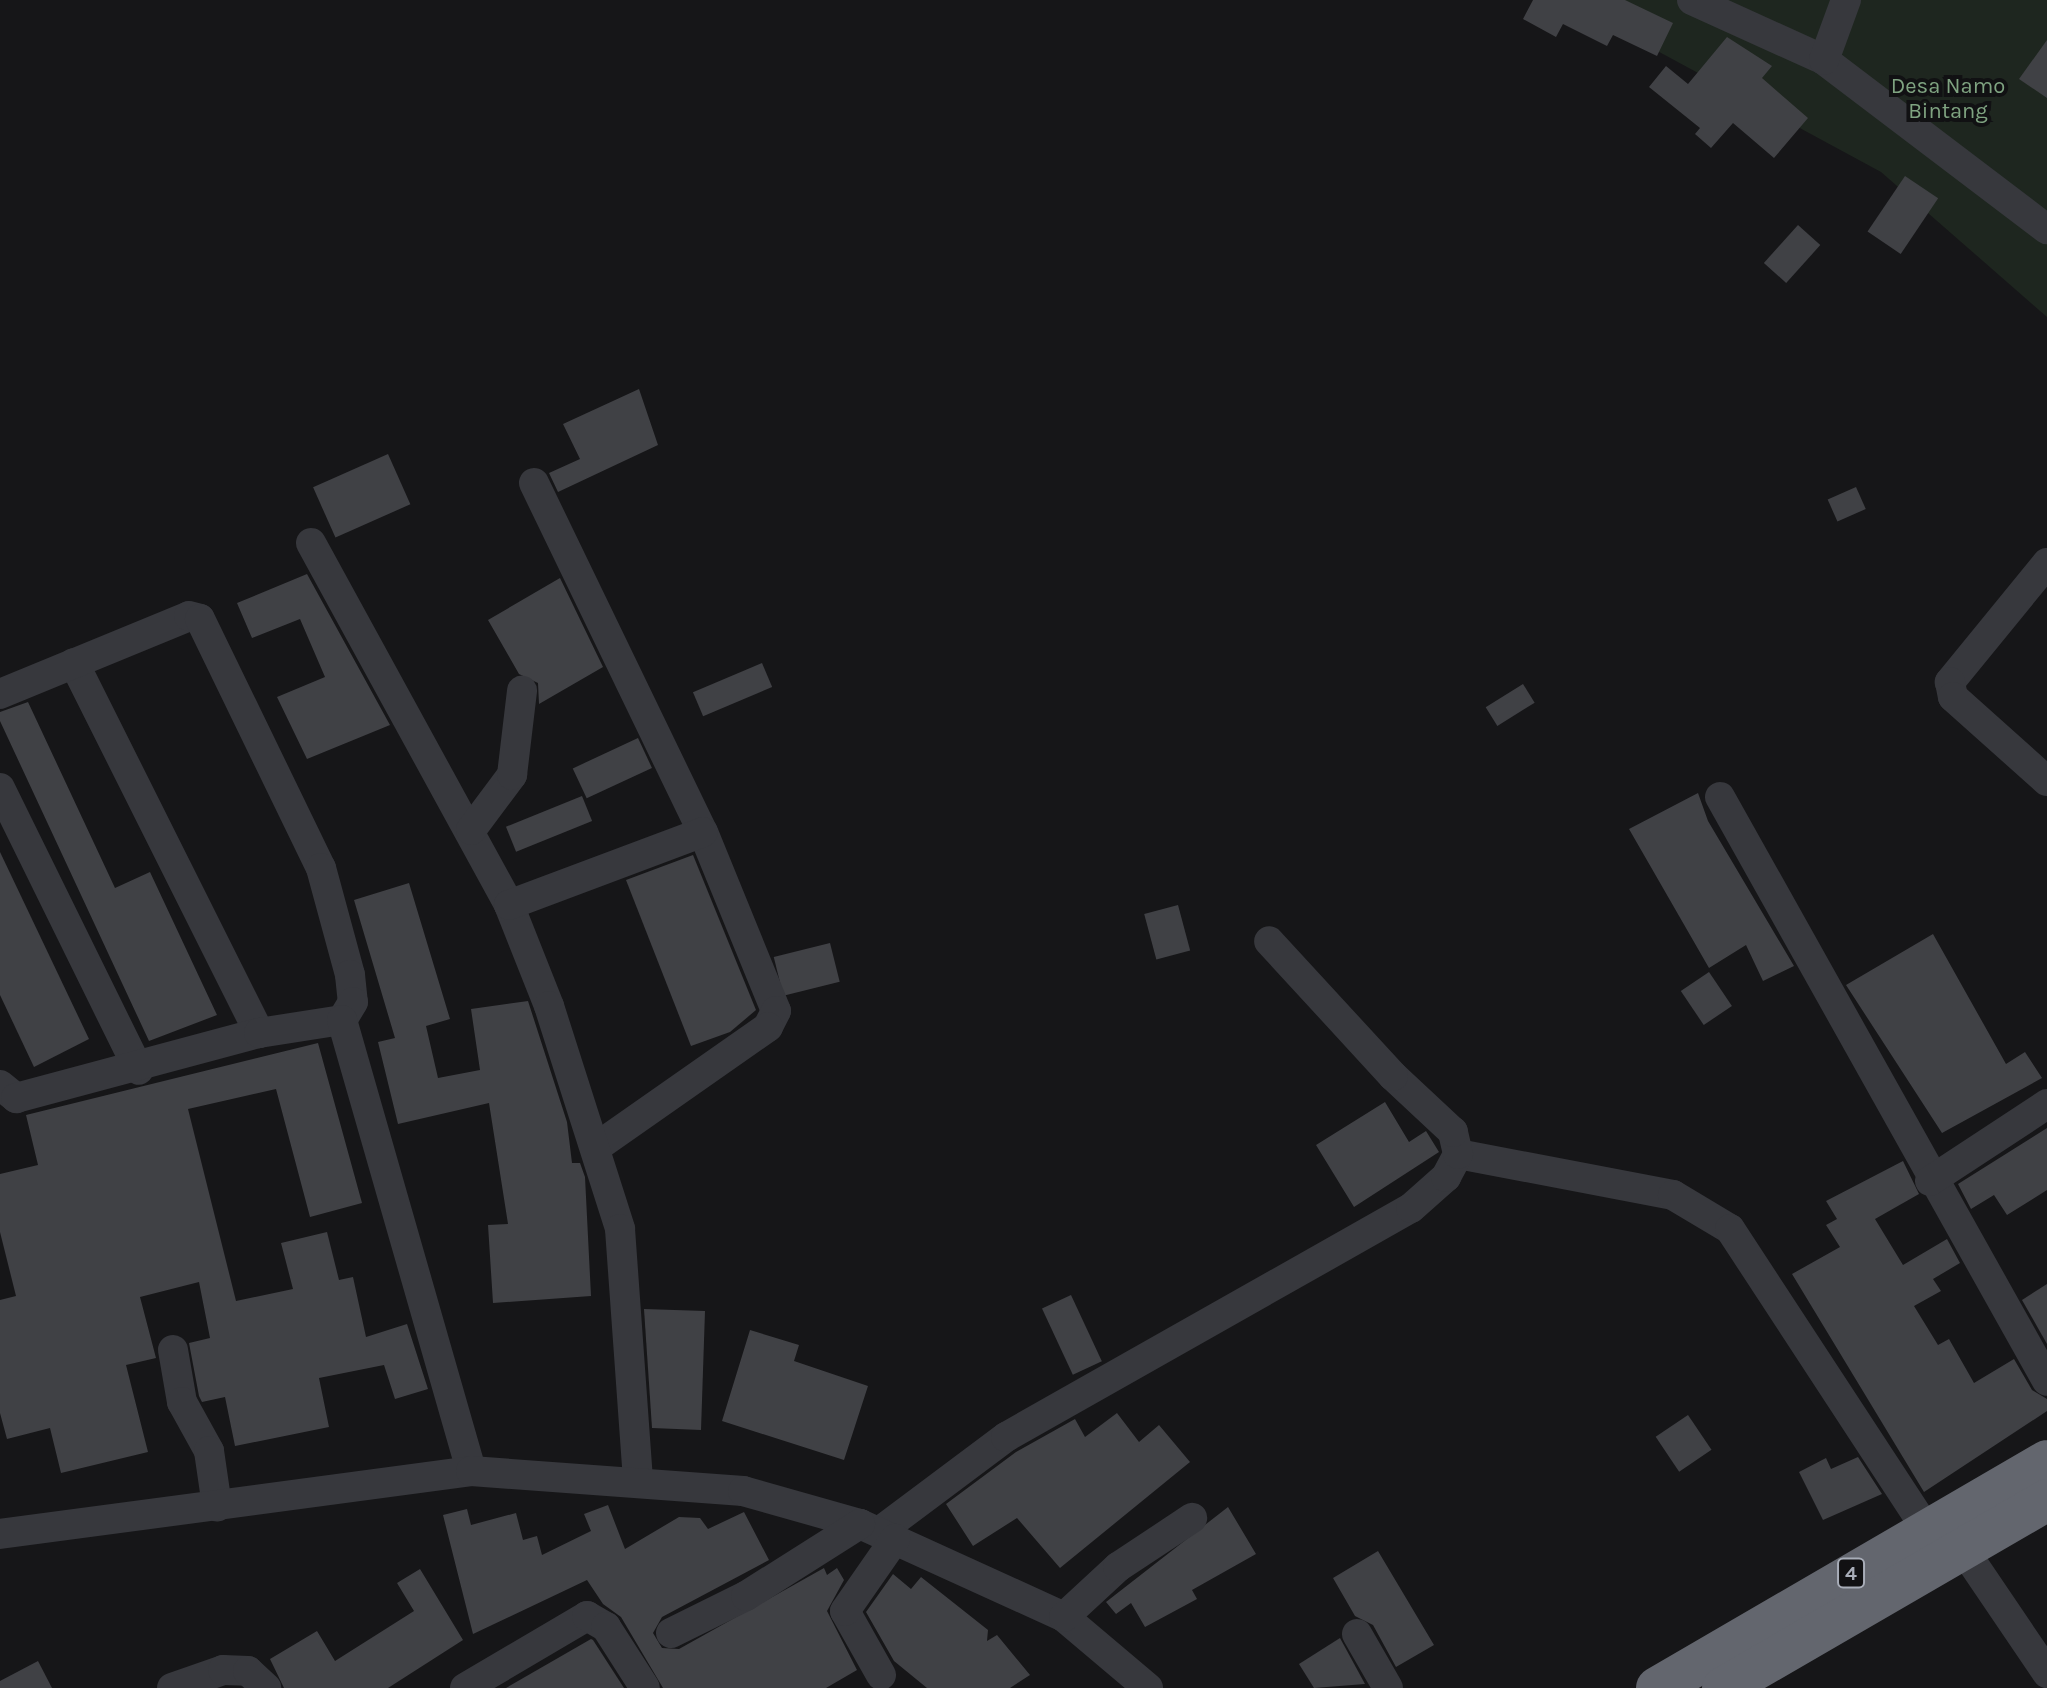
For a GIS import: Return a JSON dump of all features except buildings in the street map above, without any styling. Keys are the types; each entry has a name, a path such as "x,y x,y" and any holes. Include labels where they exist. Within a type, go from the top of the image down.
{"highway":[{"name":"4","path":"1657,1688 1926,1528 2047,1461"},
{"name":"4","path":"1723,1688 2047,1500"}],"street":[{"path":"1692,0 1824,60 2047,229"},
{"path":"1824,60 1846,0"},
{"path":"534,483 703,832 775,1015 768,1027 595,1148"},
{"path":"311,543 471,830 509,905 595,1148 620,1229 638,1479"},
{"path":"2047,563 1950,682 1953,697 2047,781"},
{"path":"0,694 189,616 203,623 321,868 350,975 353,1002 342,1020 471,1471"},
{"path":"74,663 259,1033"},
{"path":"471,830 512,775 522,691"},
{"path":"0,788 139,1070"},
{"path":"1720,797 1930,1181 2047,1381"},
{"path":"509,905 703,832"},
{"path":"671,1633 878,1532 1006,1437 1411,1208 1446,1177 1458,1154 1453,1132 1393,1076 1269,941"},
{"path":"0,1085 12,1099 139,1070 259,1033 342,1020"},
{"path":"1930,1181 2047,1104"},
{"path":"1458,1154 1673,1195 1730,1229 1926,1528"},
{"path":"173,1350 182,1402 209,1451 217,1506"},
{"path":"0,1534 471,1471 638,1479 743,1491 878,1532 1064,1617 1148,1688"},
{"path":"1064,1617 1118,1567 1192,1518"},
{"path":"878,1532 845,1611 881,1675"},
{"path":"1963,1549 2047,1673"},
{"path":"465,1688 587,1616 606,1627 645,1688"},
{"path":"1357,1634 1388,1688"},
{"path":"172,1688 223,1670 248,1671 266,1688"}],"green space":[{"name":"Desa Namo Bintang","path":"1563,0 2047,0 2047,317 1881,172"}]}
